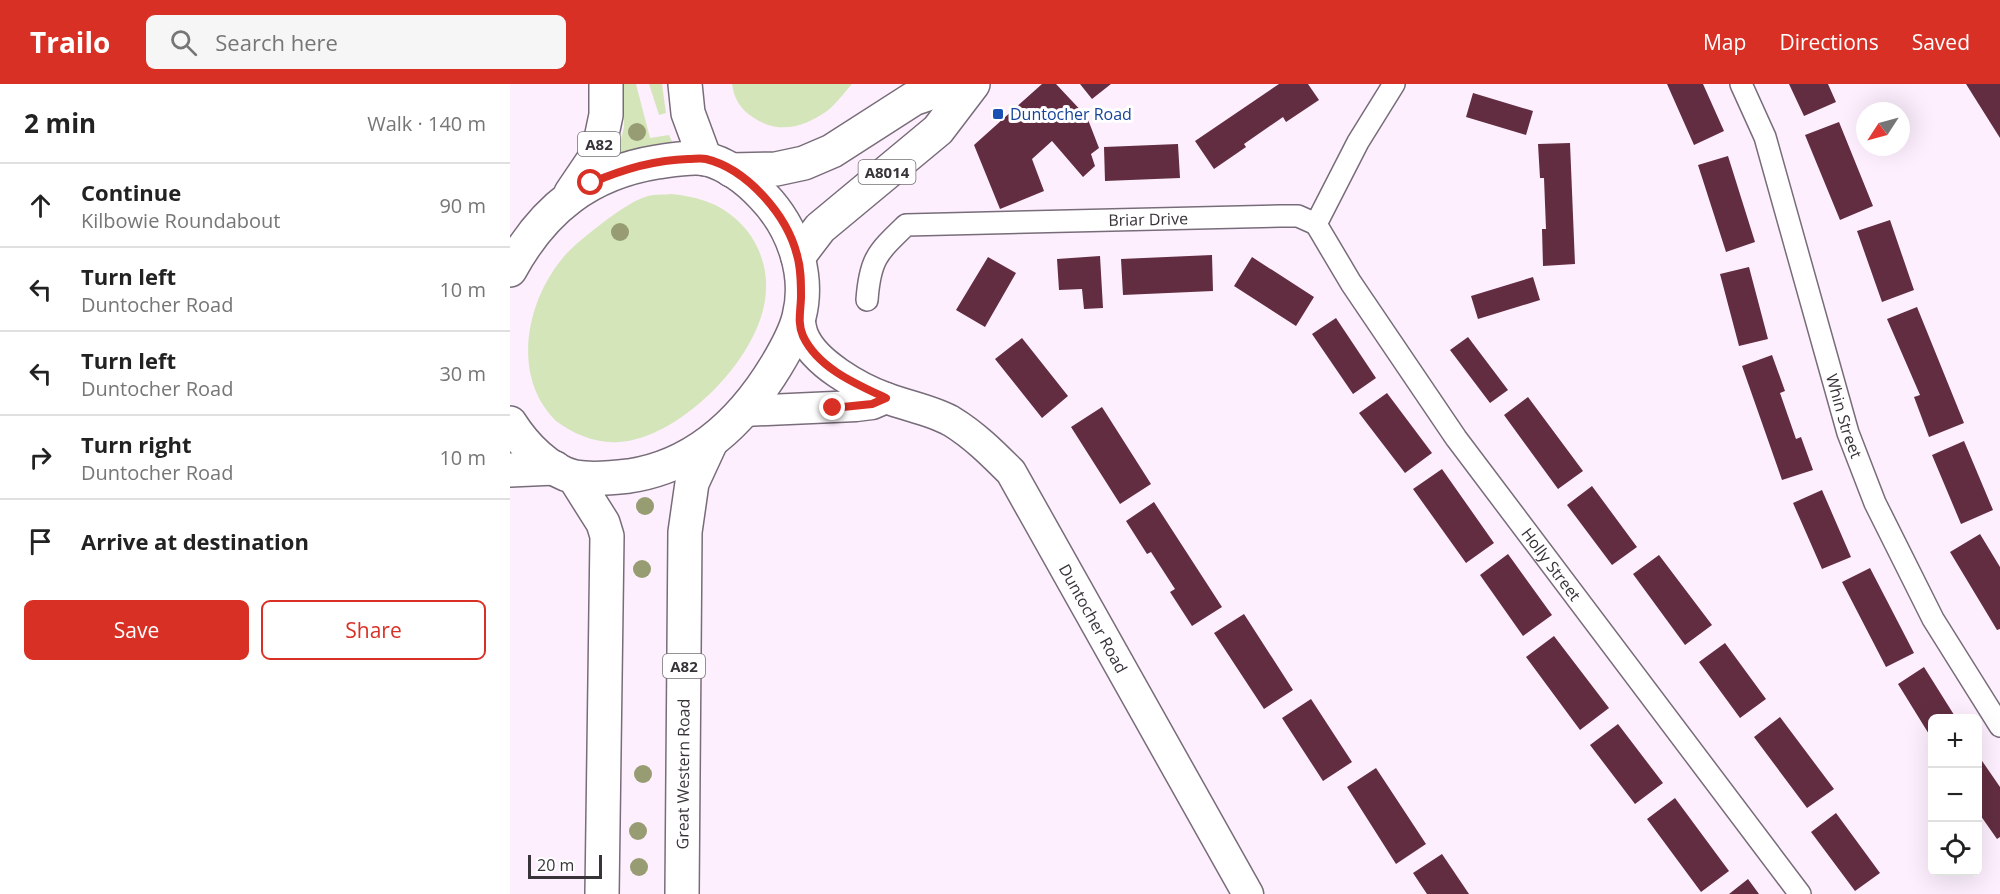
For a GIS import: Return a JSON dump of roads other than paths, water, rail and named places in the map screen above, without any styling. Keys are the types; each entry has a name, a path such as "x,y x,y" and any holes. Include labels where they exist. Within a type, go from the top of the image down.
{"main road":[{"name":"A82","path":"510,270 520,252 569,197 598,153 606,115 606,84"},
{"path":"685,84 688,112 718,164"},
{"name":"A8014","path":"718,164 776,169 804,163 832,151 913,99 957,84"},
{"name":"A8014","path":"798,257 820,228 938,130 972,84"},
{"name":"A82","path":"564,472 615,478 655,470 710,444 744,411 780,360 799,317 801,288 798,257 789,233 773,206 760,193 718,164 669,160 642,165 591,183 569,197"},
{"name":"Duntocher Road","path":"799,317 802,334 809,346 842,376 886,398 915,406 950,421 983,443 1011,472 1248,894"},
{"path":"744,411 856,406 872,404 886,398"},
{"path":"510,423 528,446 564,472 603,523 607,536 602,894"},
{"name":"Great Western Road","path":"682,894 685,532 692,483 710,444"},
{"path":"510,470 564,472"}],"street":[{"path":"1316,224 1358,142 1394,84"},
{"name":"Whin Street","path":"1742,84 1765,137 1848,433 1875,503 1933,619 2000,726"},
{"name":"Briar Drive","path":"867,300 869,275 873,263 881,249 906,225 1280,216 1298,216 1316,224"},
{"name":"Holly Street","path":"1316,224 1351,283 1456,438 1800,894"}],"place":[{"name":"Duntocher Road","path":"998,114"}]}
